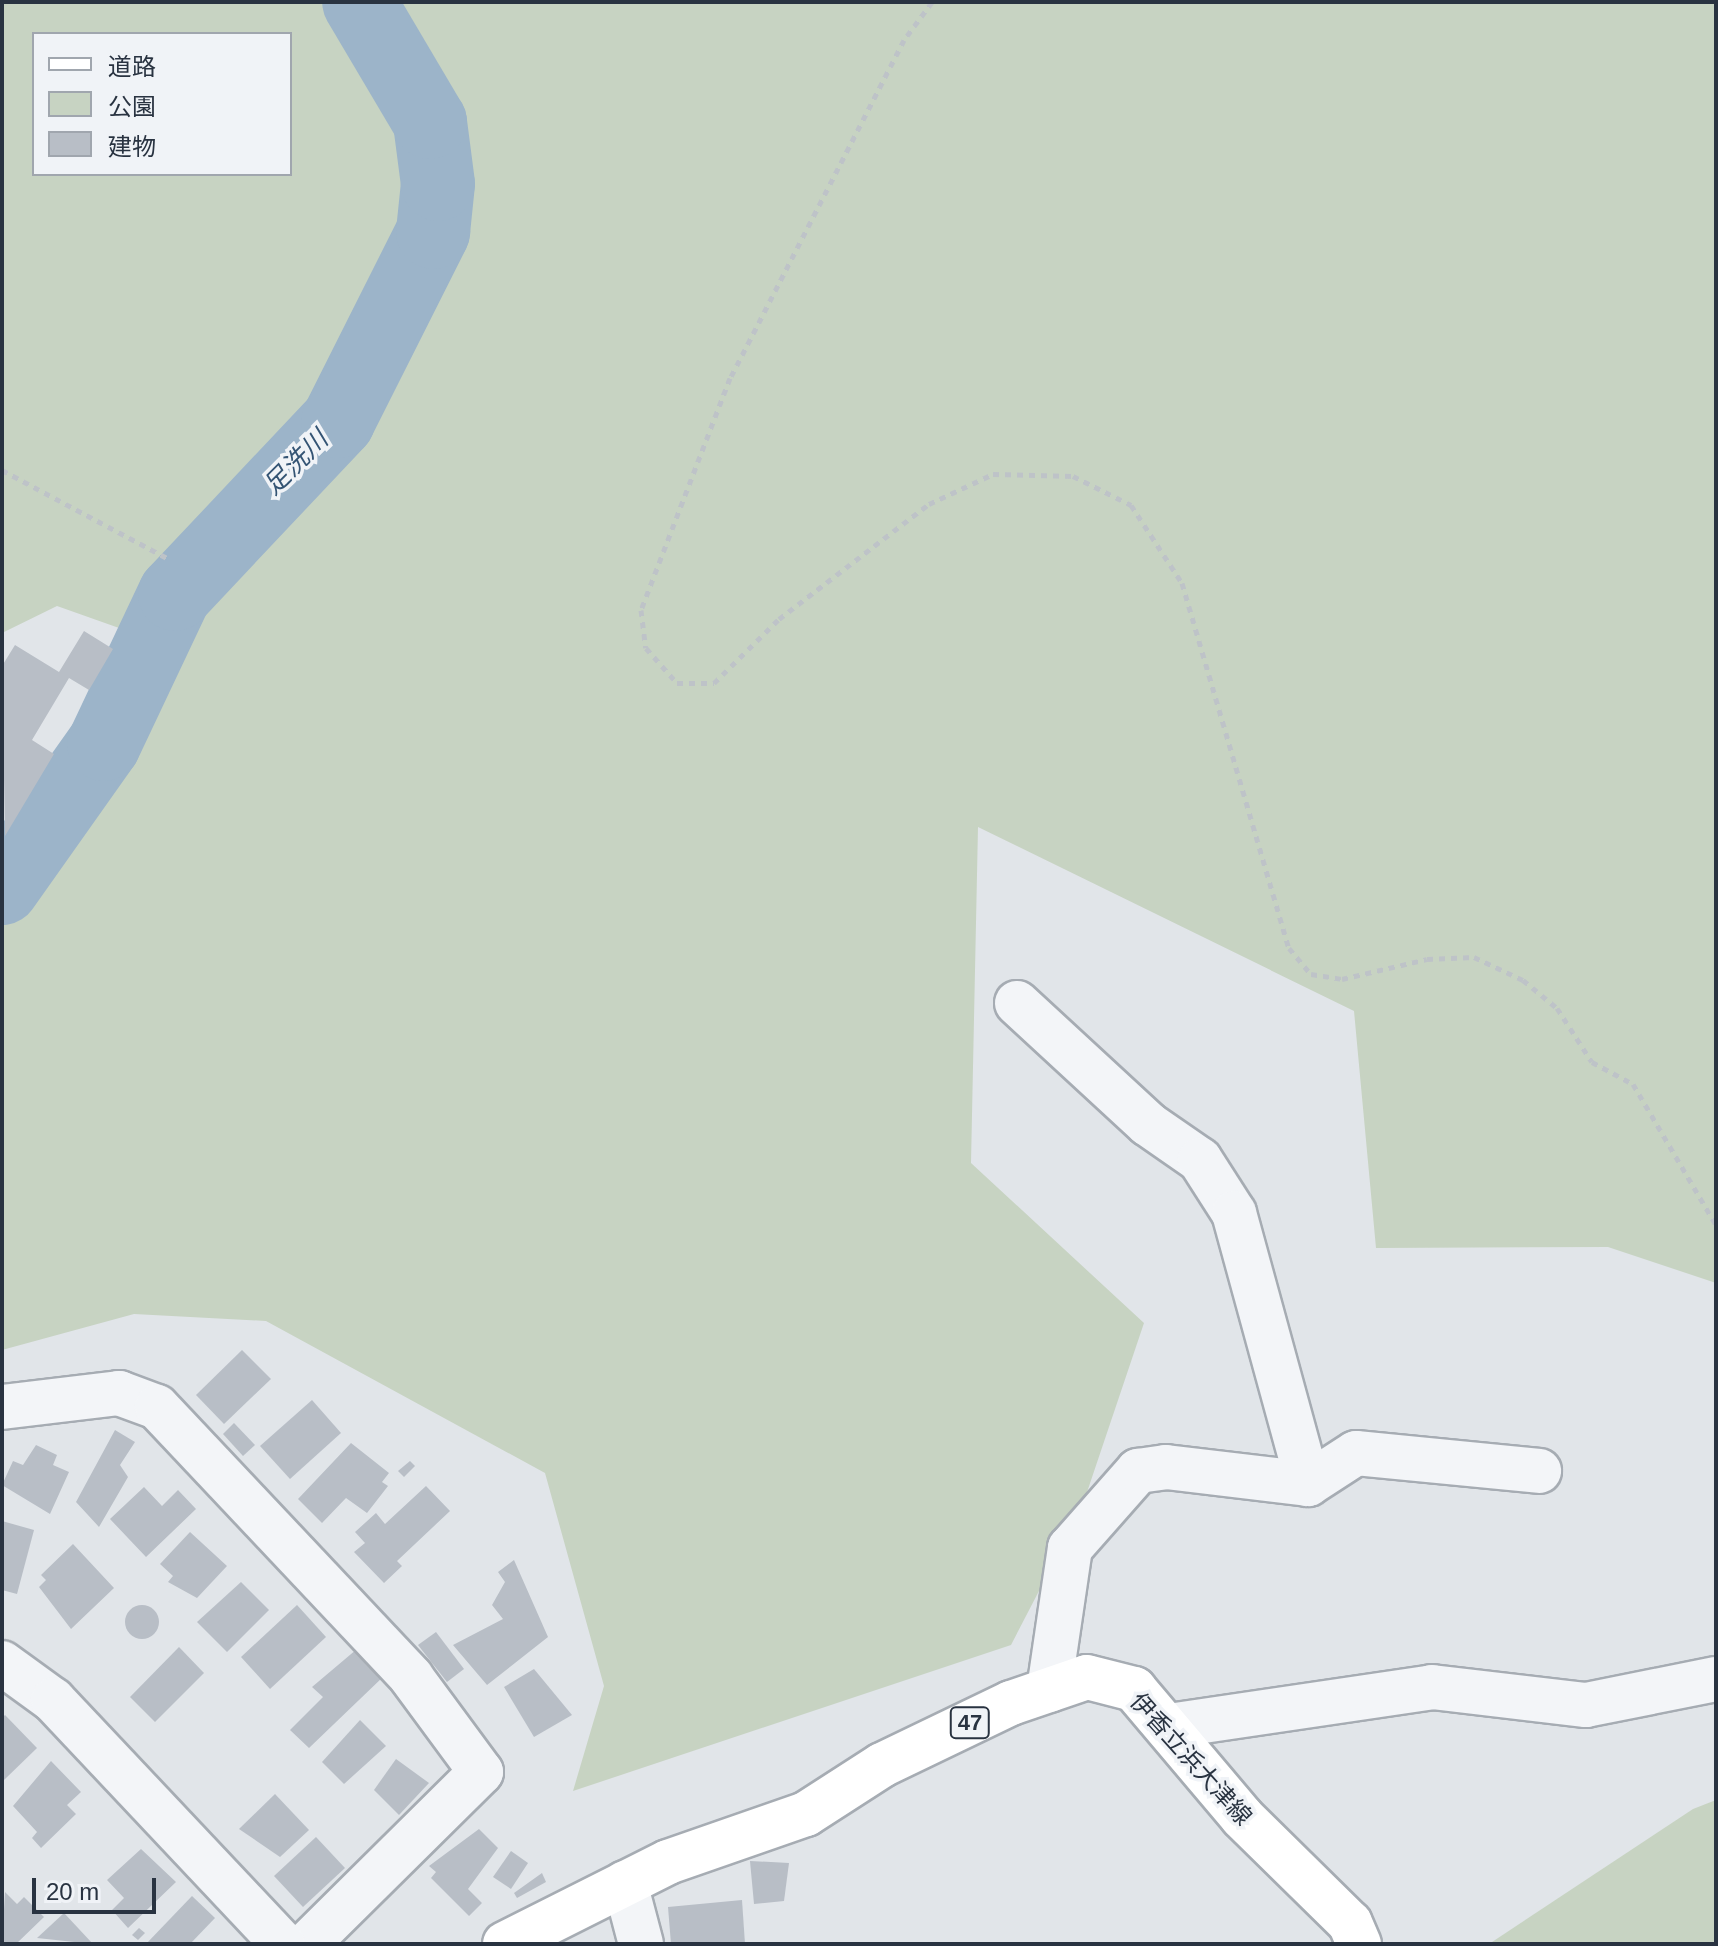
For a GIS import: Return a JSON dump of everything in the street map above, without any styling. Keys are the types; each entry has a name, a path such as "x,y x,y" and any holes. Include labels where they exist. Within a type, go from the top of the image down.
{"main road":[{"name":"伊香立浜大津線","path":"505,1944 625,1883 806,1814 882,1765 1049,1690 1087,1677 1134,1689 1169,1726 1242,1817 1350,1923 1359,1944"}],"street":[{"path":"1017,1003 1148,1124 1200,1160 1234,1213 1308,1484"},
{"path":"2,1407 119,1393 157,1407 411,1677 481,1772 307,1944"},
{"path":"1049,1690 1070,1548 1138,1471 1166,1467 1308,1484 1356,1453 1539,1471"},
{"path":"2,1663 53,1700 283,1944"},
{"path":"1169,1726 1432,1687 1586,1705 1716,1679"},
{"path":"625,1883 641,1944"}],"path":[{"path":"932,2 904,40 730,378 641,610 646,648 677,683 714,683 779,619 929,504 993,474 1073,476 1131,505 1182,583 1289,948 1311,974 1342,979 1427,959 1474,957 1523,980 1557,1008 1592,1062 1633,1084 1716,1225"},
{"path":"2,470 167,558"}],"green space":[{"path":"2,2 1716,2 1716,1283 1608,1247 1376,1248 1354,1011 978,827 971,1163 1144,1323 1081,1510 1011,1645 573,1791 604,1686 545,1473 266,1321 134,1314 2,1350 2,862 136,634 57,606 2,633"},
{"path":"1716,1800 1716,1944 1489,1944 1693,1809"}],"building":[{"path":"84,631 113,649 89,690 69,678 32,740 54,754 5,836 2,666 15,645 59,672"},
{"path":"242,1350 271,1379 224,1424 196,1395"},
{"path":"312,1400 341,1433 290,1479 260,1446"},
{"path":"234,1423 255,1445 243,1456 223,1434"},
{"path":"115,1430 135,1442 120,1465 128,1477 99,1527 76,1502"},
{"path":"351,1443 389,1473 382,1482 388,1486 367,1513 346,1498 322,1523 298,1499"},
{"path":"36,1445 57,1455 53,1465 69,1472 50,1514 2,1485 13,1461 23,1465"},
{"path":"410,1461 415,1466 404,1477 398,1471"},
{"path":"426,1486 450,1511 397,1561 402,1566 384,1583 354,1552 365,1543 355,1532 376,1513 385,1524"},
{"path":"144,1487 162,1506 178,1490 196,1509 146,1557 110,1519"},
{"path":"2,1521 34,1530 17,1594 2,1590"},
{"path":"190,1532 227,1566 197,1598 168,1582 173,1576 160,1564"},
{"path":"73,1544 114,1588 71,1629 39,1587 46,1580 41,1575"},
{"path":"514,1560 548,1637 487,1685 453,1645 503,1619 492,1605 505,1582 498,1572"},
{"path":"241,1582 269,1610 227,1652 197,1622"},
{"path":"142,1605 154,1610 159,1622 154,1634 142,1639 130,1634 125,1622 130,1610"},
{"path":"297,1605 326,1637 270,1689 241,1657"},
{"path":"436,1632 464,1669 447,1682 418,1645"},
{"path":"179,1647 204,1673 155,1722 130,1697"},
{"path":"357,1649 384,1676 309,1748 290,1730 323,1697 312,1687"},
{"path":"534,1669 572,1715 534,1737 504,1687"},
{"path":"5,1715 37,1748 4,1780 2,1718"},
{"path":"360,1720 386,1746 344,1784 322,1762"},
{"path":"396,1759 429,1783 399,1815 374,1790"},
{"path":"51,1761 81,1792 67,1805 76,1814 41,1848 32,1838 37,1832 13,1806"},
{"path":"275,1794 309,1830 280,1857 239,1829"},
{"path":"479,1829 498,1848 468,1889 482,1903 469,1916 431,1878 436,1872 429,1866"},
{"path":"316,1837 345,1868 303,1907 274,1876"},
{"path":"141,1849 176,1882 128,1928 112,1910 124,1898 107,1880"},
{"path":"511,1851 528,1863 511,1889 493,1877"},
{"path":"750,1861 789,1863 784,1901 754,1904"},
{"path":"542,1873 546,1882 517,1898 514,1893"},
{"path":"5,1892 17,1904 24,1897 44,1917 16,1944 2,1944"},
{"path":"192,1896 215,1918 190,1944 146,1944"},
{"path":"742,1900 745,1944 671,1944 668,1907"},
{"path":"64,1913 93,1944 37,1938"},
{"path":"139,1928 145,1933 138,1940 132,1935"}],"waterway":[{"name":"足洗川","path":"2,888 104,744 175,594 338,421 433,232 438,184 430,122 359,2"}]}
